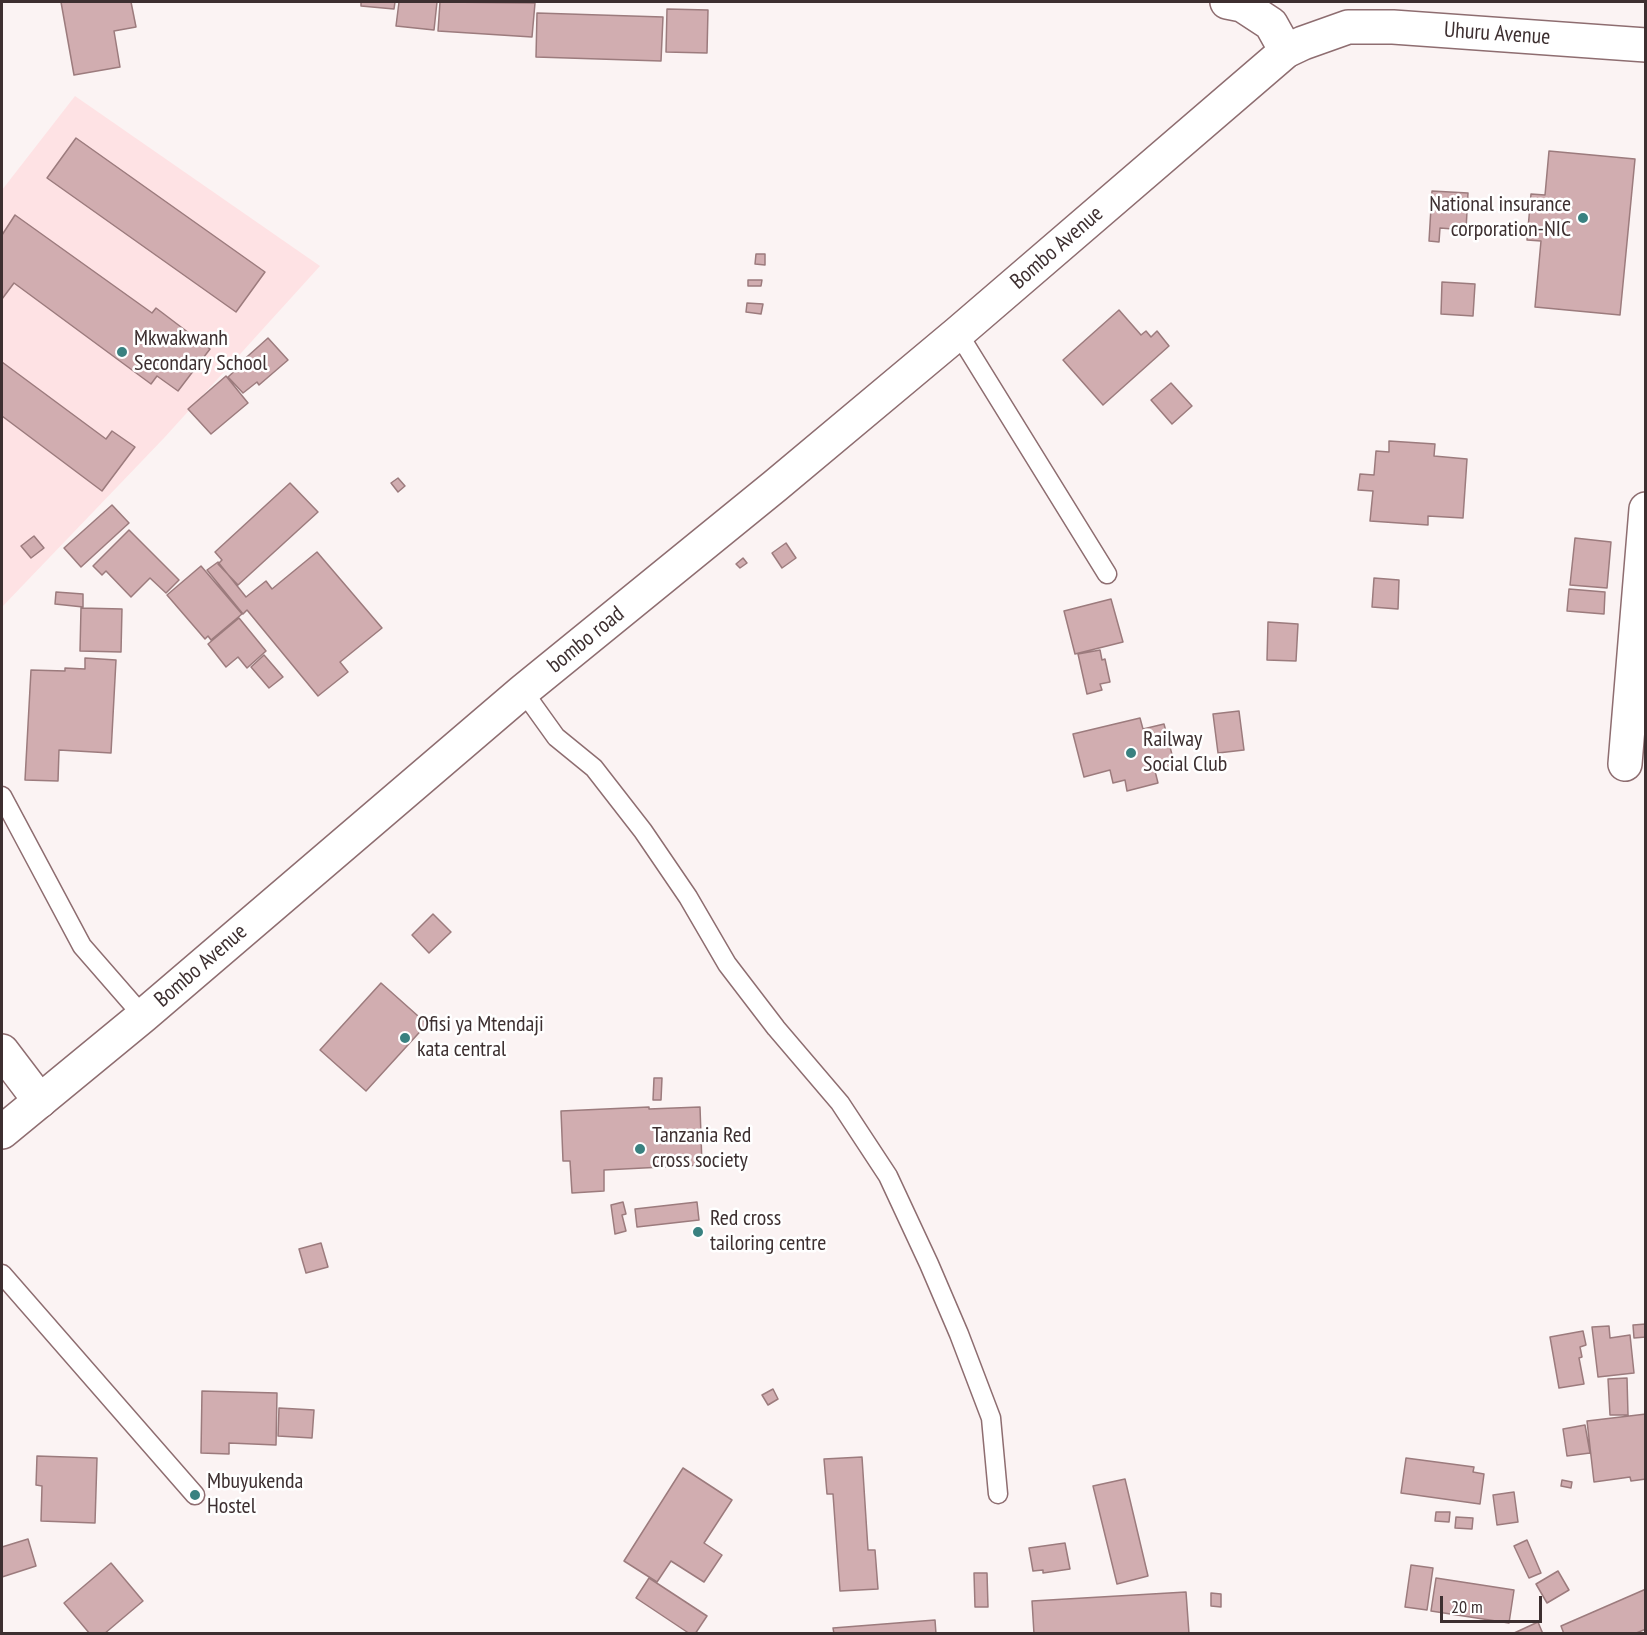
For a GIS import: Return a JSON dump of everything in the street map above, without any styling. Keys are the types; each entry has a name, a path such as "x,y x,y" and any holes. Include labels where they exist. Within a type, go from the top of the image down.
{"street":[{"path":"1227,2 1242,5 1271,24 1286,51"},
{"name":"Bombo Avenue","path":"775,486 958,333 1286,51 1349,14"},
{"name":"Uhuru Avenue","path":"1349,14 1394,27 1646,45"},
{"name":"bombo road","path":"399,796 523,691 775,486"},
{"path":"1625,764 1646,509"},
{"name":"Bombo Avenue","path":"2,1132 143,1016 399,796"},
{"path":"2,1051 40,1101"}],"lane":[{"path":"958,333 1107,574"},
{"path":"523,691 556,737 594,768 643,831 688,897 727,964 776,1029 840,1102 888,1176 938,1284 991,1418 998,1494"},
{"path":"2,796 82,946 143,1016"},
{"path":"2,1274 195,1495"}],"shaded area":[{"name":"Mkwakwanh Secondary School","path":"75,96 320,266 164,438 2,607 2,190"}],"building":[{"path":"61,2 131,2 136,27 114,31 120,67 74,75"},
{"path":"361,2 395,2 394,9 361,6"},
{"path":"399,2 437,2 434,30 396,26"},
{"path":"440,2 535,3 532,37 438,31"},
{"path":"667,9 708,10 707,53 666,52"},
{"path":"537,13 663,17 661,61 536,57"},
{"path":"76,138 265,272 236,312 47,178"},
{"path":"1549,151 1635,159 1620,315 1535,307 1541,241 1527,240 1531,194 1545,195"},
{"path":"1432,191 1468,193 1466,230 1440,228 1439,242 1429,241"},
{"path":"15,215 152,313 156,308 210,349 178,391 157,376 151,384 14,283 2,299 2,235"},
{"path":"756,254 765,254 765,265 755,264"},
{"path":"748,280 762,280 761,286 748,286"},
{"path":"1442,282 1475,284 1473,316 1441,314"},
{"path":"747,303 763,304 761,314 746,312"},
{"path":"1119,310 1141,335 1146,331 1151,337 1157,331 1169,346 1103,405 1063,360"},
{"path":"268,338 288,360 259,385 257,382 243,393 228,377"},
{"path":"2,362 106,439 112,431 135,447 102,491 2,416"},
{"path":"226,376 248,403 211,434 188,409"},
{"path":"1171,383 1192,406 1172,424 1151,400"},
{"path":"1389,441 1435,444 1434,456 1467,459 1463,518 1428,516 1428,525 1370,521 1373,491 1358,490 1360,474 1374,475 1376,451 1389,452"},
{"path":"398,478 405,486 398,492 391,483"},
{"path":"290,483 318,512 238,585 218,564 222,560 215,552"},
{"path":"112,505 129,523 81,567 64,548"},
{"path":"129,530 179,580 166,593 150,578 131,597 106,571 102,575 93,566"},
{"path":"34,536 44,548 31,558 21,546"},
{"path":"1575,538 1611,542 1607,588 1570,585"},
{"path":"786,543 796,558 782,568 772,553"},
{"path":"317,552 382,628 340,662 348,672 318,696 247,610 243,614 207,570 218,562 246,597 266,581 272,589"},
{"path":"743,558 747,563 740,568 736,564"},
{"path":"201,566 242,614 211,640 208,636 205,639 167,595"},
{"path":"1374,578 1399,580 1398,609 1372,607"},
{"path":"1569,589 1605,592 1604,614 1567,611"},
{"path":"56,592 83,594 83,607 55,604"},
{"path":"1111,599 1123,642 1075,654 1064,611"},
{"path":"81,608 122,609 121,652 80,651"},
{"path":"239,618 266,651 247,668 238,657 226,667 208,644"},
{"path":"1268,622 1298,624 1296,661 1267,660"},
{"path":"1100,650 1102,660 1105,659 1110,682 1100,684 1102,690 1087,694 1078,654"},
{"path":"264,655 283,677 269,688 251,667"},
{"path":"85,658 116,660 111,753 59,750 58,781 25,780 31,670 85,669"},
{"path":"1239,711 1244,750 1218,753 1213,714"},
{"path":"1140,718 1143,729 1164,724 1175,766 1155,771 1158,783 1127,791 1125,780 1113,783 1110,770 1084,777 1073,734"},
{"path":"433,914 451,932 429,953 412,935"},
{"path":"381,983 427,1024 366,1091 320,1050"},
{"path":"654,1078 662,1078 661,1100 653,1100"},
{"path":"649,1107 649,1109 700,1107 702,1165 604,1170 604,1191 572,1193 570,1161 563,1161 561,1111"},
{"path":"623,1202 626,1214 622,1215 626,1231 615,1234 611,1205"},
{"path":"697,1202 699,1220 637,1227 635,1209"},
{"path":"321,1243 328,1267 306,1273 299,1249"},
{"path":"1646,1324 1646,1337 1634,1338 1633,1325"},
{"path":"1609,1326 1610,1338 1630,1335 1634,1373 1598,1377 1592,1327"},
{"path":"1583,1331 1586,1345 1580,1347 1582,1357 1579,1358 1584,1384 1559,1388 1550,1337"},
{"path":"1627,1378 1628,1415 1610,1415 1608,1379"},
{"path":"773,1389 778,1399 768,1405 762,1395"},
{"path":"202,1391 277,1393 276,1445 229,1443 229,1454 201,1453"},
{"path":"279,1408 314,1410 312,1438 278,1436"},
{"path":"1646,1414 1646,1479 1631,1481 1630,1477 1594,1482 1587,1421"},
{"path":"1585,1425 1590,1453 1567,1456 1563,1429"},
{"path":"37,1456 97,1458 95,1523 41,1521 42,1486 36,1485"},
{"path":"862,1457 868,1550 875,1550 878,1589 840,1591 833,1494 827,1494 824,1459"},
{"path":"1406,1458 1474,1467 1473,1472 1484,1474 1480,1504 1401,1493"},
{"path":"683,1468 732,1500 704,1543 722,1555 704,1582 671,1561 657,1582 624,1561"},
{"path":"1125,1479 1148,1576 1117,1584 1093,1486"},
{"path":"1562,1480 1572,1482 1571,1488 1561,1486"},
{"path":"1514,1492 1518,1522 1497,1525 1493,1495"},
{"path":"1436,1512 1450,1512 1449,1522 1435,1521"},
{"path":"1456,1517 1473,1518 1472,1529 1455,1528"},
{"path":"28,1539 36,1566 2,1577 2,1547"},
{"path":"1527,1540 1541,1573 1529,1578 1514,1546"},
{"path":"1065,1543 1070,1569 1043,1573 1043,1570 1033,1571 1029,1548"},
{"path":"111,1563 143,1601 104,1634 90,1634 64,1603"},
{"path":"1411,1565 1433,1568 1427,1610 1405,1607"},
{"path":"1558,1571 1569,1590 1547,1603 1536,1584"},
{"path":"974,1573 987,1573 988,1607 975,1607"},
{"path":"649,1578 707,1616 695,1634 690,1634 636,1598"},
{"path":"1436,1578 1514,1590 1509,1623 1431,1611"},
{"path":"1646,1589 1646,1629 1634,1634 1564,1634 1561,1626"},
{"path":"1186,1592 1189,1634 1034,1634 1032,1601"},
{"path":"1211,1593 1221,1594 1221,1607 1211,1606"},
{"path":"935,1620 936,1634 834,1634 833,1628"},
{"path":"1538,1622 1543,1634 1512,1634"}],"place":[{"name":"National insurance corporation-NIC","path":"1583,218"},
{"name":"Mkwakwanh Secondary School","path":"122,352"},
{"name":"Railway Social Club","path":"1131,753"},
{"name":"Ofisi ya Mtendaji kata central","path":"405,1038"},
{"name":"Tanzania Red cross society","path":"640,1149"},
{"name":"Red cross tailoring centre","path":"698,1232"},
{"name":"Mbuyukenda Hostel","path":"195,1495"}]}
